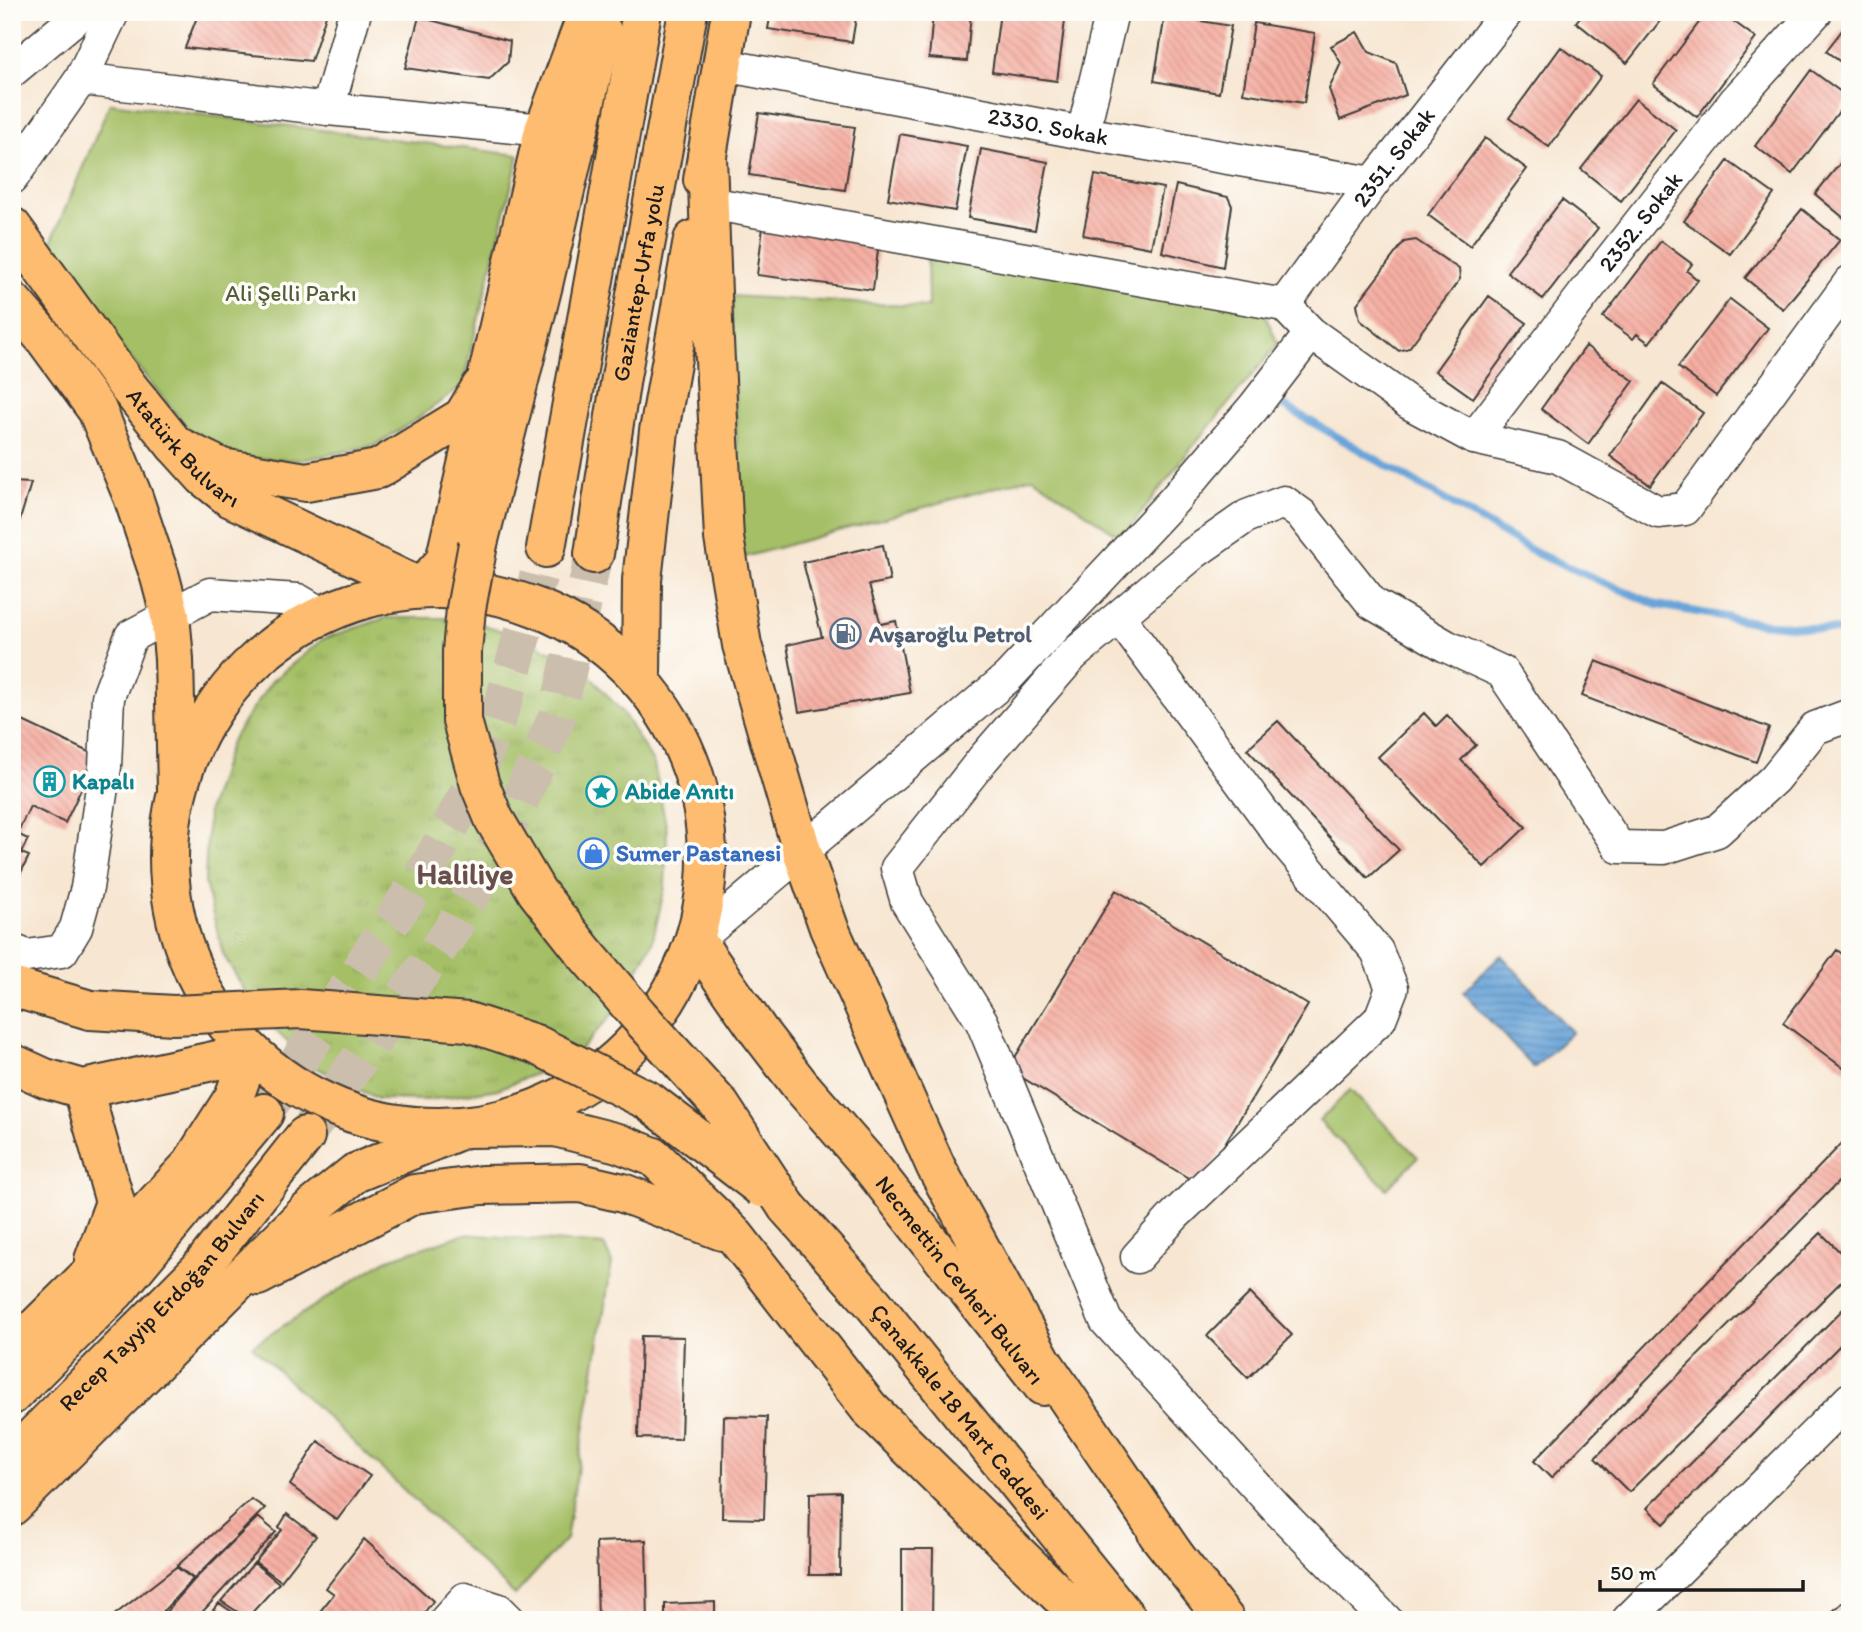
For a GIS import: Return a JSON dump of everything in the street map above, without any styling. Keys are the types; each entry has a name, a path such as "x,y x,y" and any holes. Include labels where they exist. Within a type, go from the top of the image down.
{"main road":[{"path":"421,588 445,561 544,131 588,12"},
{"path":"607,12 543,285 478,544 466,609 462,651 462,721 480,785 494,818 537,892 615,989 720,1105 787,1207"},
{"name":"Gaziantep-Urfa yolu","path":"546,548 642,12"},
{"name":"Gaziantep-Urfa yolu","path":"594,554 621,377 688,12"},
{"path":"641,678 642,580 659,431 731,12"},
{"path":"707,157 724,538 742,645 802,851 829,928 936,1167 1042,1361 1177,1559"},
{"name":"Atatürk Bulvarı","path":"12,227 129,388 204,477 229,497 421,588"},
{"path":"12,301 45,339 97,410 133,497 160,577 170,615 174,659 177,790 168,847 172,904 187,959 214,1010 250,1053 313,1099 387,1124 465,1128 555,1127 618,1143 654,1157 734,1236 869,1408 1059,1595 1096,1620"},
{"path":"175,445 222,468 306,482 378,469 463,417 488,376"},
{"path":"12,1506 308,1211 355,1173 465,1128 540,1109 608,1069 661,1011 696,941 709,849 690,757 641,678 578,626 503,594 421,588 370,596 322,614 273,645 230,686 198,736 177,790"},
{"name":"Necmettin Cevheri Bulvarı","path":"696,941 800,1085 886,1185 1224,1620"},
{"path":"12,987 90,1010 174,1015 301,1009 468,1022 535,1044 649,1101 787,1207"},
{"path":"12,1062 45,1078 83,1088 250,1053"},
{"path":"12,1351 88,1276 190,1166 234,1097 250,1053"},
{"path":"83,1088 115,1202 88,1276"},
{"name":"Recep Tayyip Erdoğan Bulvarı","path":"12,1395 115,1292 264,1113"},
{"name":"Recep Tayyip Erdoğan Bulvarı","path":"12,1458 199,1270 305,1136"},
{"path":"228,1292 414,1194 482,1185 580,1184 623,1193 734,1236"},
{"name":"Çanakkale 18 Mart Caddesi","path":"787,1207 872,1302 1128,1620"}],"street":[{"path":"12,71 83,12"},
{"path":"12,178 81,79 113,12"},
{"path":"328,109 355,12"},
{"path":"1083,133 1112,12"},
{"name":"2351. Sokak","path":"1284,305 1373,183 1507,12"},
{"name":"2352. Sokak","path":"1474,438 1736,100 1816,12"},
{"name":"2330. Sokak","path":"723,65 1083,133 1373,183"},
{"path":"81,79 328,109 544,131"},
{"path":"709,203 1284,305 1311,333 1409,403 1474,438 1558,457 1658,512 1685,509 1850,282"},
{"path":"696,941 1008,677 1174,499 1254,407 1311,333"},
{"path":"1386,1620 1278,1509 1105,1321 982,1022 907,902 897,868 983,759 1072,656 1194,553 1247,516 1284,502 1302,515 1372,603 1446,646 1502,672 1619,846 1664,848 1717,831 1774,779 1815,728 1850,715"},
{"path":"12,950 27,956 62,951 76,928 87,888 105,767 108,697 131,636 210,594 298,600 322,614"},
{"path":"1119,617 1285,842 1377,951 1392,988 1380,1019 1175,1215 1137,1257"},
{"path":"1628,1620 1850,1399"},
{"path":"446,1620 465,1599 504,1615"}],"green space":[{"name":"Ali Şelli Parkı","path":"110,103 519,155 462,386 376,445 302,460 240,458 195,437 87,305 51,242"},
{"path":"927,250 1264,312 1278,344 1194,445 1122,538 1033,477 741,558 731,296 928,307"},
{"path":"385,618 462,618 528,639 586,671 623,713 654,764 667,831 665,887 652,943 618,1008 572,1059 498,1089 429,1100 378,1099 313,1066 260,1016 223,954 205,883 208,811 231,741 272,681 323,639"},
{"path":"1350,1090 1418,1157 1387,1189 1319,1121"},
{"path":"464,1234 604,1245 612,1263 566,1539 515,1595 252,1346 386,1260"}],"water":[{"path":"1501,955 1572,1032 1534,1068 1463,992"}],"building":[{"path":"199,12 327,12 311,61 185,48"},
{"path":"771,12 857,12 852,42 768,29"},
{"path":"933,12 971,12 967,61 929,58"},
{"path":"1000,12 1066,13 1057,81 992,72"},
{"path":"1584,12 1667,12 1627,63 1576,22"},
{"path":"1707,12 1721,12 1756,38 1697,117 1653,84"},
{"path":"1165,15 1231,26 1219,93 1154,81"},
{"path":"419,17 510,41 508,62 489,80 405,68"},
{"path":"1850,20 1850,69 1826,51"},
{"path":"1254,23 1315,33 1304,103 1243,93"},
{"path":"1357,32 1369,52 1396,63 1406,95 1340,120 1329,89 1341,63 1331,46"},
{"path":"1561,47 1601,76 1549,147 1509,118"},
{"path":"1811,70 1849,98 1792,174 1755,146"},
{"path":"1636,99 1676,130 1621,201 1581,169"},
{"path":"759,113 855,127 845,190 749,175"},
{"path":"900,134 967,146 955,211 888,199"},
{"path":"1485,138 1527,169 1470,246 1428,215"},
{"path":"981,149 1048,162 1035,230 968,218"},
{"path":"1850,151 1850,223 1815,194"},
{"path":"1728,161 1774,194 1730,254 1684,221"},
{"path":"1095,175 1163,188 1151,248 1083,235"},
{"path":"1176,185 1228,197 1232,206 1223,267 1162,252"},
{"path":"1562,200 1598,228 1543,299 1507,272"},
{"path":"1802,209 1840,240 1783,309 1745,278"},
{"path":"763,227 879,242 873,290 757,275"},
{"path":"1416,240 1459,269 1460,279 1409,348 1399,351 1360,320 1357,304 1404,242"},
{"path":"1661,241 1692,264 1687,271 1698,280 1649,343 1637,334 1633,339 1603,317"},
{"path":"1489,296 1527,323 1473,398 1435,371"},
{"path":"1730,299 1768,328 1716,396 1678,367"},
{"path":"1586,346 1634,381 1588,444 1541,409"},
{"path":"1662,383 1703,413 1650,485 1610,456"},
{"path":"12,482 31,483 13,543 12,543"},
{"path":"883,545 890,581 869,585 881,624 896,621 910,693 799,712 787,645 822,637 803,562"},
{"path":"1596,661 1769,728 1756,762 1582,696"},
{"path":"1424,713 1436,726 1447,715 1476,745 1461,760 1526,827 1484,867 1378,757"},
{"name":"Kapalı","path":"12,716 97,756 65,823 30,806 17,834 28,839 21,853 29,856 12,891"},
{"path":"1278,721 1399,850 1368,878 1247,749"},
{"path":"1116,890 1308,1005 1200,1185 1008,1069"},
{"path":"1837,950 1850,960 1850,1073 1783,1023"},
{"path":"1850,1135 1850,1170 1551,1478 1534,1461"},
{"path":"1821,1233 1850,1262 1850,1273 1629,1492 1595,1458"},
{"path":"1250,1293 1292,1335 1248,1378 1207,1336"},
{"path":"1850,1302 1850,1335 1664,1524 1647,1508"},
{"path":"641,1336 684,1337 681,1439 638,1438"},
{"path":"724,1416 767,1417 764,1519 722,1518"},
{"path":"318,1441 370,1476 337,1520 290,1485"},
{"path":"841,1492 840,1575 809,1575 810,1493"},
{"path":"251,1499 265,1508 194,1579 177,1566"},
{"path":"287,1514 316,1536 281,1581 255,1562 282,1530 279,1527"},
{"path":"258,1517 276,1532 195,1620 159,1620 194,1580"},
{"path":"364,1539 433,1601 419,1620 313,1620 334,1594 326,1588"},
{"path":"646,1540 648,1620 598,1620 596,1542"},
{"path":"902,1549 933,1549 932,1620 902,1620"},
{"path":"254,1563 279,1583 247,1618 221,1601"},
{"path":"176,1567 193,1579 155,1620 108,1620"},
{"path":"1850,1596 1850,1620 1823,1620"},
{"path":"715,1602 715,1620 665,1620 665,1604"},
{"path":"219,1603 244,1620 205,1620"}],"waterway":[{"path":"1281,404 1538,554 1657,605 1760,623 1850,632"}],"tunnel":[{"path":"264,1113 430,864 472,786 506,694 546,548"},
{"path":"305,1136 453,928 508,827 557,717 594,554"}],"place":[{"name":"Avşaroğlu Petrol","path":"846,634"},
{"name":"Kapalı","path":"49,781"},
{"name":"Abide Anıtı","path":"602,791"},
{"name":"Sumer Pastanesi","path":"593,853"}],"district":[{"name":"Haliliye","path":"465,874"}]}
